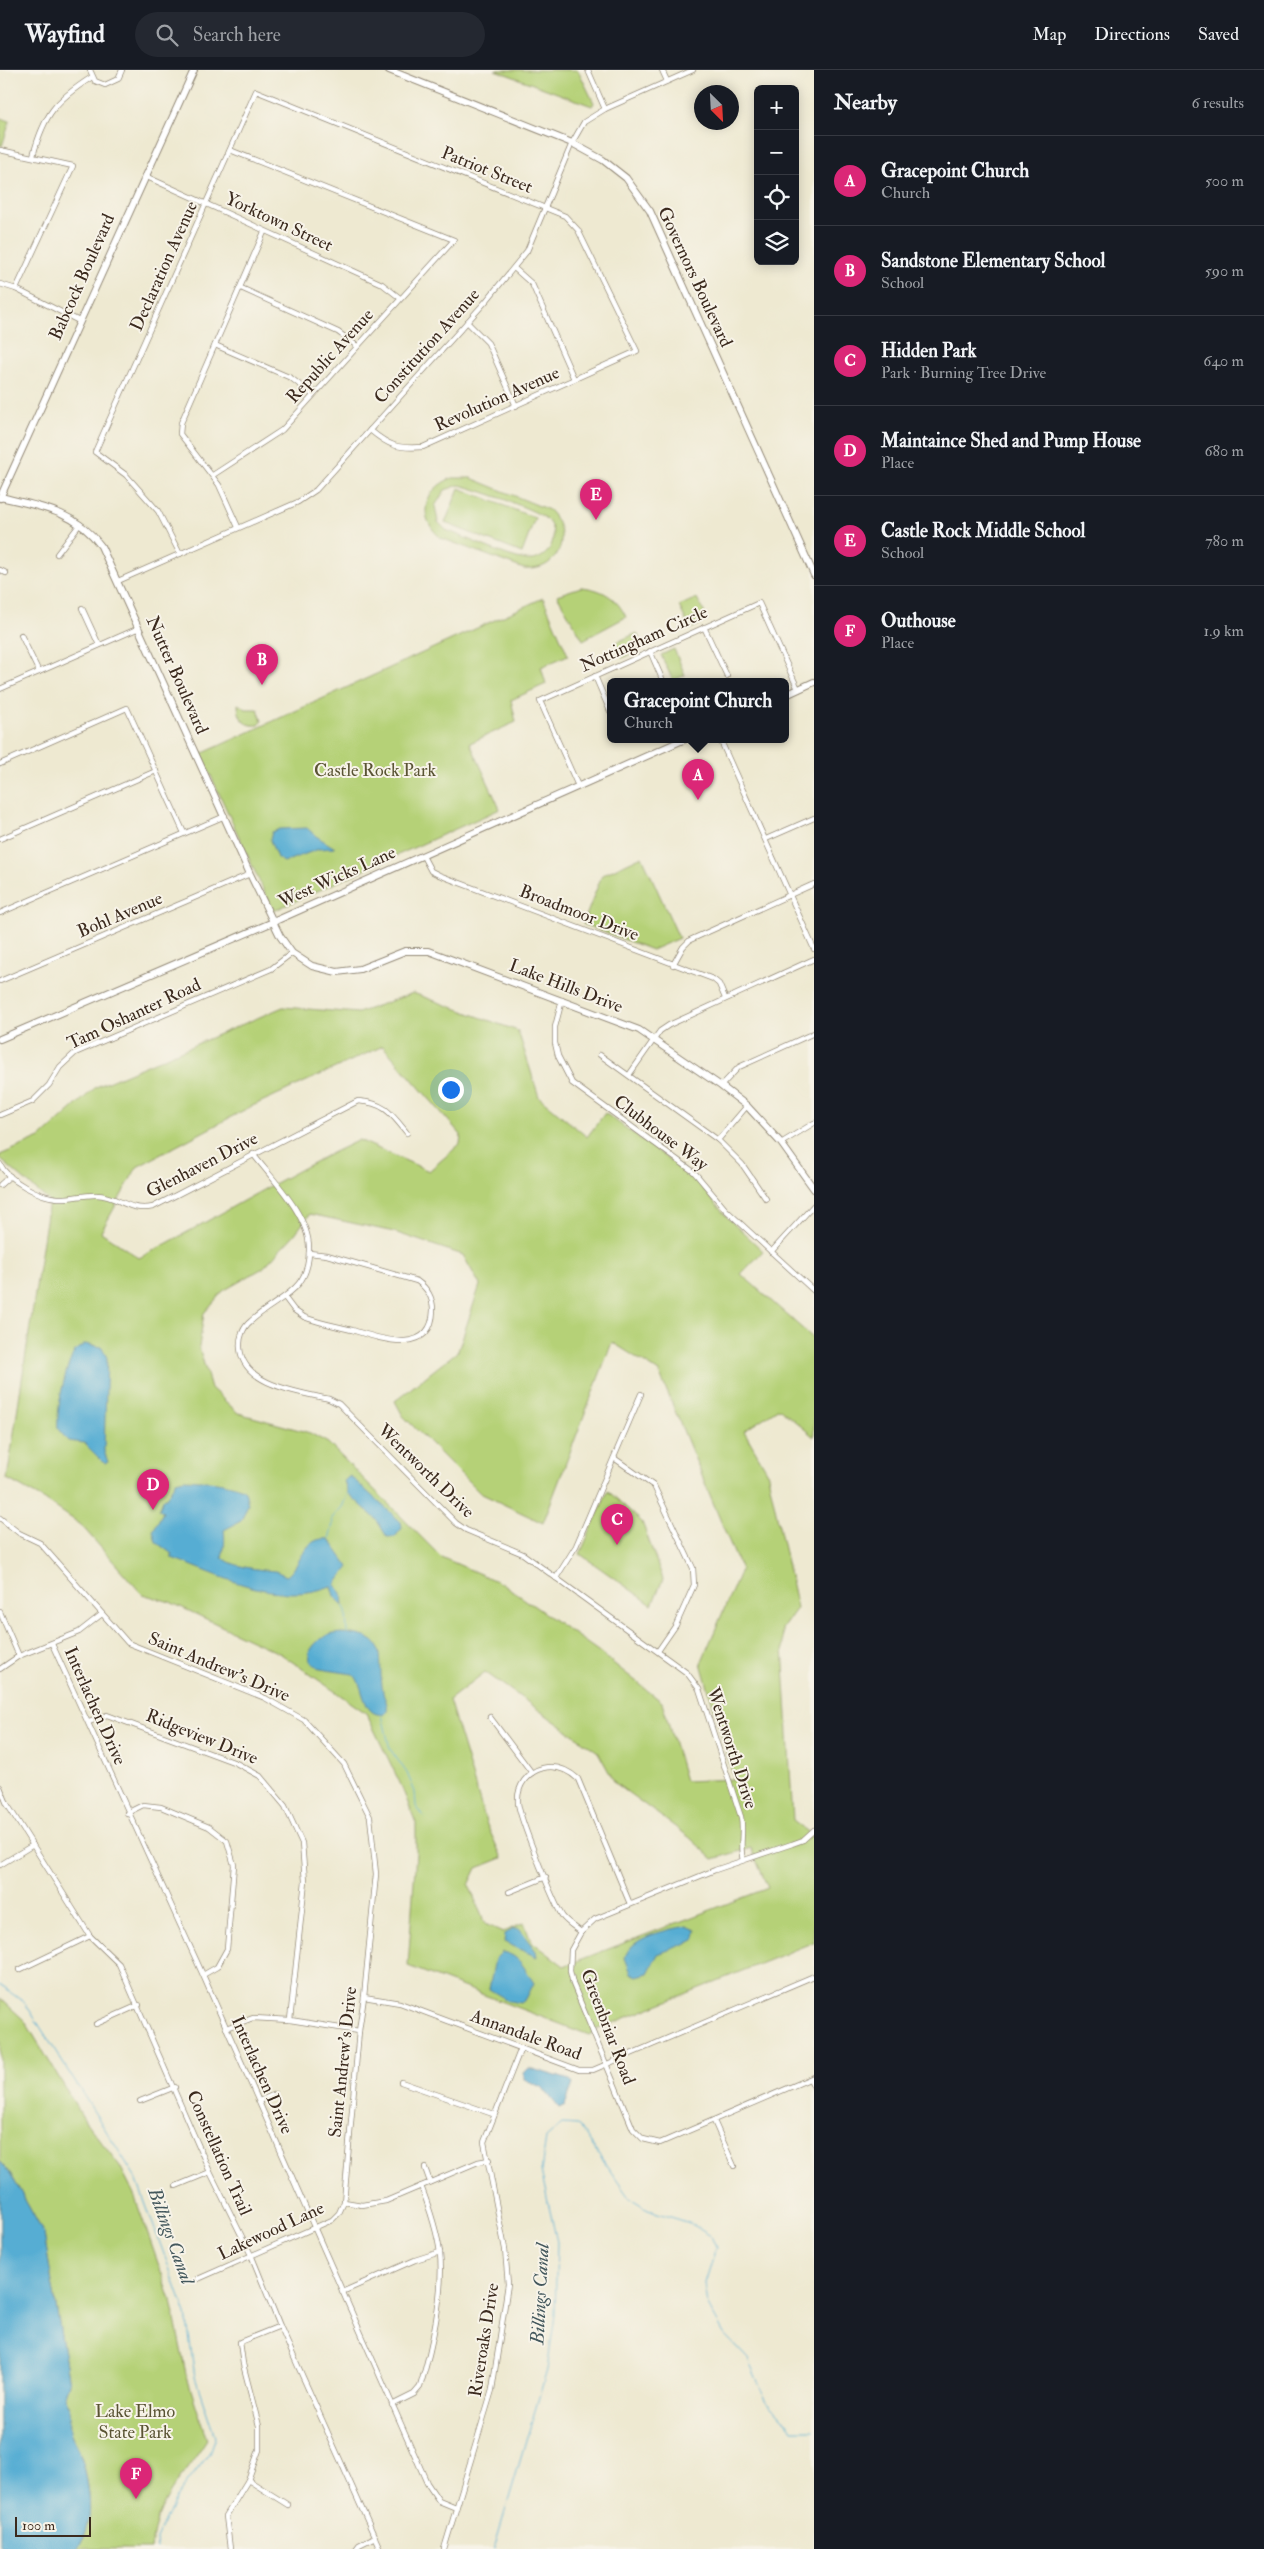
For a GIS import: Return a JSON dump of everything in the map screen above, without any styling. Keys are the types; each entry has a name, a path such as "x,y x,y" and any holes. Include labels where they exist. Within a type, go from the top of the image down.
{"street":[{"path":"90,70 92,77 100,84 110,84 118,79 122,70"},
{"name":"Babcock Boulevard","path":"0,497 144,176 194,70"},
{"name":"Governors Boulevard","path":"389,70 572,143 603,160 626,178 650,211 814,575"},
{"path":"399,70 404,76"},
{"path":"588,70 605,109"},
{"path":"662,70 667,82"},
{"name":"Constitution Avenue","path":"118,582 238,527 298,502 316,490 468,322 527,251 572,143 584,122 605,109 693,70"},
{"path":"33,156 40,130 50,113 66,95 92,77"},
{"name":"Declaration Avenue","path":"180,554 158,510 126,475 95,452 256,91"},
{"name":"Patriot Street","path":"256,91 565,216 578,230 637,352"},
{"path":"0,150 73,166 16,290"},
{"name":"Republic Avenue","path":"213,476 282,430 454,240 230,150"},
{"name":"Yorktown Street","path":"144,176 382,284 400,298"},
{"path":"238,527 213,476 180,434 182,423 242,288 264,232"},
{"path":"514,268 532,284 574,379"},
{"path":"0,284 79,321"},
{"path":"242,288 338,332 357,346"},
{"path":"468,322 488,343 516,406"},
{"path":"216,345 290,378 313,395"},
{"name":"Revolution Avenue","path":"370,430 385,443 403,449 424,447 637,352"},
{"name":"Nutter Boulevard","path":"0,497 57,511 80,524 101,546 273,922"},
{"path":"57,554 80,524"},
{"path":"0,570 6,573"},
{"name":"Nottingham Circle","path":"578,786 540,701 704,627 759,603 798,689"},
{"path":"82,608 98,646"},
{"path":"704,627 726,676"},
{"path":"0,689 139,628"},
{"path":"22,634 39,672"},
{"path":"650,651 662,678"},
{"path":"595,676 607,704"},
{"path":"789,693 814,682"},
{"path":"0,764 128,708 184,833"},
{"name":"West Wicks Lane","path":"0,1039 273,922 676,743"},
{"path":"722,743 814,949"},
{"path":"0,839 156,771"},
{"path":"0,913 225,816"},
{"path":"766,839 814,818"},
{"name":"Broadmoor Drive","path":"422,856 431,871 438,875 714,979 719,984 725,998"},
{"name":"Bohl Avenue","path":"0,982 250,874"},
{"path":"673,965 683,946 690,940 814,884"},
{"name":"Lake Hills Drive","path":"273,922 292,952 312,966 337,972 360,969 405,952 429,951 639,1030 747,1106 781,1143 814,1189"},
{"name":"Tam Oshanter Road","path":"0,1116 33,1101 49,1085 60,1067 75,1053 271,969 292,952"},
{"path":"628,1074 660,1030 725,998 814,959"},
{"name":"Clubhouse Way","path":"562,1000 555,1028 556,1042 558,1056 572,1083 694,1172 726,1210 814,1291"},
{"path":"721,1086 739,1067 814,1033"},
{"path":"600,1056 628,1074 718,1140 742,1164 766,1199"},
{"name":"Glenhaven Drive","path":"0,1164 4,1172 46,1196 60,1198 98,1195 141,1209 153,1207 358,1101 373,1102 389,1110 407,1133"},
{"path":"718,1140 747,1106"},
{"path":"781,1143 814,1123"},
{"name":"Wentworth Drive","path":"253,1154 301,1218 308,1236 309,1252 302,1278 285,1298 250,1321 241,1334 240,1346 242,1357 254,1375 263,1381 330,1399 339,1404 456,1524 523,1554 687,1673 699,1689 740,1817 742,1828 740,1848 743,1860"},
{"path":"0,1185 10,1176"},
{"path":"771,1252 814,1205"},
{"path":"285,1298 294,1310 304,1317 396,1342 416,1338 425,1331 430,1323 432,1301 426,1289 417,1281 327,1255 309,1252"},
{"path":"556,1578 576,1546 641,1394"},
{"path":"614,1458 654,1486 693,1568 694,1585 676,1625 658,1651"},
{"name":"Saint Andrew's Drive","path":"0,1519 19,1533 40,1543 128,1643 265,1698 304,1720 344,1764 370,1817 376,1874 359,2031 344,2202"},
{"path":"0,1612 19,1656"},
{"path":"0,1669 19,1656 79,1632 102,1614"},
{"name":"Interlachen Drive","path":"52,1644 260,2101 427,2483 439,2501 456,2508"},
{"name":"Ridgeview Drive","path":"89,1722 108,1715 236,1762 260,1776 285,1806 302,1843 305,1882 290,2020"},
{"path":"490,1717 532,1773"},
{"path":"581,1932 561,1914 518,1806 520,1788 532,1773 544,1768 555,1767 566,1770 578,1779 630,1904"},
{"name":"Constellation Trail","path":"0,1787 33,1845 90,1936 120,1964 175,2087 210,2172 252,2257 280,2326 380,2549"},
{"path":"128,1813 143,1805 161,1807 209,1828 227,1842 234,1865 227,1949 218,1967 203,1975"},
{"name":"Greenbriar Road","path":"812,2078 660,2143 643,2140 633,2129 572,1978 571,1950 581,1932 595,1919 743,1860 803,1840 814,1830"},
{"path":"0,1865 33,1845"},
{"path":"508,1892 546,1877"},
{"path":"19,1970 90,1936"},
{"name":"Annandale Road","path":"364,1998 400,2003 579,2070 593,2070 609,2066 814,1976"},
{"path":"96,2024 139,2005"},
{"path":"226,2028 253,2018 290,2020 359,2031"},
{"name":"Riveroaks Drive","path":"444,2549 492,2390 508,2284 505,2248 484,2142 493,2114 521,2048"},
{"path":"812,2078 814,2087"},
{"path":"401,2082 493,2114"},
{"path":"140,2102 175,2087"},
{"path":"260,2101 275,2094"},
{"path":"714,2120 734,2166"},
{"name":"Lakewood Lane","path":"198,2279 315,2229 332,2220 339,2213 344,2202 374,2204 489,2160"},
{"path":"425,2168 430,2182"},
{"path":"176,2186 210,2172"},
{"path":"392,2405 414,2394 420,2387 441,2279 440,2252 430,2208 421,2186"},
{"path":"342,2292 414,2260 440,2252"},
{"path":"230,2549 226,2516 248,2480 259,2450 259,2426 243,2364 240,2342 280,2326"},
{"path":"248,2480 288,2505"},
{"path":"356,2549 358,2545 375,2537"}],"green space":[{"path":"495,70 578,70 594,103 592,106"},
{"path":"0,118 10,121 2,146 0,145"},
{"path":"452,478 471,478 549,510 560,530 559,550 554,558 546,564 536,568 524,569 441,538 433,530 426,513 430,496 442,483","holes":["459,485 517,504 545,518 553,532 551,546 547,552 534,560 526,560 497,551 446,530 438,522 435,506 445,490"]},
{"path":"459,488 535,518 522,553 445,523"},
{"path":"581,587 603,592 614,600 626,617 583,640 557,595"},
{"name":"Castle Rock Park","path":"543,598 568,655 541,667 546,684 511,700 516,722 470,743 500,809 273,911 201,754"},
{"path":"697,598 708,620 690,629 679,606"},
{"path":"637,633 644,648 622,658 615,643"},
{"path":"674,649 685,675 679,678 672,678 661,655"},
{"path":"238,704 246,709 258,709 262,721 259,725 250,725 243,720 239,713"},
{"path":"642,856 679,938 652,950 583,924 602,875"},
{"path":"413,993 518,1031 539,1097 587,1137 605,1113 694,1178 726,1216 763,1251 741,1274 814,1339 814,1437 779,1408 744,1431 767,1471 797,1608 782,1629 793,1821 814,1837 814,1942 598,2029 589,2035 408,1966 416,1853 416,1823 400,1783 366,1713 281,1654 170,1602 142,1594 80,1524 45,1500 7,1479 49,1201 0,1159 0,1155 40,1138 96,1087 283,1007 358,1013","holes":["383,1046 461,1135 460,1144 429,1171 359,1140 303,1168 139,1258 101,1232 137,1167 248,1108","310,1214 394,1232 463,1255 480,1285 458,1351 395,1401 403,1416 480,1493 543,1523 612,1342 659,1372 741,1570 701,1663 734,1779 685,1781 662,1702 598,1651 503,1584 441,1557 328,1443 310,1433 238,1413 211,1388 199,1347 204,1313 223,1291 263,1268 294,1235","485,1672 598,1752 615,1783 689,1837 713,1859 751,1848 768,1888 564,1966 531,1941 524,1923 503,1932 485,1924 469,1885 477,1868 502,1858 487,1825 449,1700"]},
{"path":"608,1491 642,1522 663,1579 652,1605 580,1554"},
{"name":"Lake Elmo State Park","path":"0,1998 25,2021 85,2121 120,2166 133,2192 171,2300 186,2374 207,2440 164,2503 158,2516 151,2549 76,2549 83,2540 87,2528 90,2502 83,2462 70,2433 70,2412 64,2398 69,2383 44,2234 10,2173 0,2161"}],"water":[{"path":"307,828 335,848 319,849 284,862 277,858 270,840 272,832 280,829"},
{"path":"85,1344 102,1347 107,1358 104,1451 108,1462 105,1464 84,1443 68,1441 58,1429 60,1401 68,1367 75,1351"},
{"path":"350,1476 401,1522 402,1528 395,1537 387,1537 376,1519 348,1493 344,1481"},
{"path":"184,1479 233,1485 245,1491 248,1504 241,1521 224,1530 224,1550 222,1556 231,1563 275,1571 287,1576 309,1546 320,1539 329,1539 349,1567 335,1585 342,1593 343,1605 334,1596 331,1586 311,1592 271,1591 250,1587 172,1558 172,1554 156,1542 153,1531 163,1512 159,1510 163,1499 166,1498 176,1481"},
{"path":"342,1633 358,1635 376,1644 379,1650 381,1679 387,1706 385,1714 377,1714 367,1706 360,1685 353,1674 320,1669 310,1661 309,1653 318,1641 326,1636"},
{"path":"687,1926 696,1930 695,1940 658,1954 648,1973 637,1976 631,1973 625,1958 628,1950 634,1944 651,1935"},
{"path":"513,1929 519,1929 536,1951 537,1957 504,1942 505,1934"},
{"path":"502,1952 517,1959 534,1983 526,1999 521,2003 509,2001 489,1989 495,1959"},
{"path":"529,2068 570,2080 573,2084 565,2105 559,2108 543,2088 524,2079 524,2073"},
{"path":"0,2161 10,2173 44,2234 69,2383 64,2398 70,2412 70,2433 83,2462 90,2502 87,2528 83,2540 76,2549 16,2549 0,2546"}],"waterway":[{"path":"329,1539 333,1524 332,1518 342,1507 348,1493"},
{"path":"343,1605 346,1611 347,1633"},
{"path":"382,1715 390,1749 407,1773 415,1792 416,1806 424,1817"},
{"name":"Billings Canal","path":"0,1985 25,2003 136,2178 186,2314 195,2377 215,2437 209,2454 175,2499 156,2539 157,2549"},
{"name":"Billings Canal","path":"494,2549 547,2370 555,2315 557,2242 541,2171 546,2138 562,2124 578,2125 630,2199 648,2210 687,2222 711,2236 716,2248 705,2283 708,2306 724,2334 748,2359 766,2400 793,2430 814,2430"}],"place":[{"name":"Castle Rock Middle School","path":"596,520"},
{"name":"Sandstone Elementary School","path":"262,685"},
{"name":"Gracepoint Church","path":"698,800"},
{"name":"Maintaince Shed and Pump House","path":"153,1510"},
{"name":"Hidden Park","path":"617,1545"},
{"name":"Outhouse","path":"136,2499"}]}
